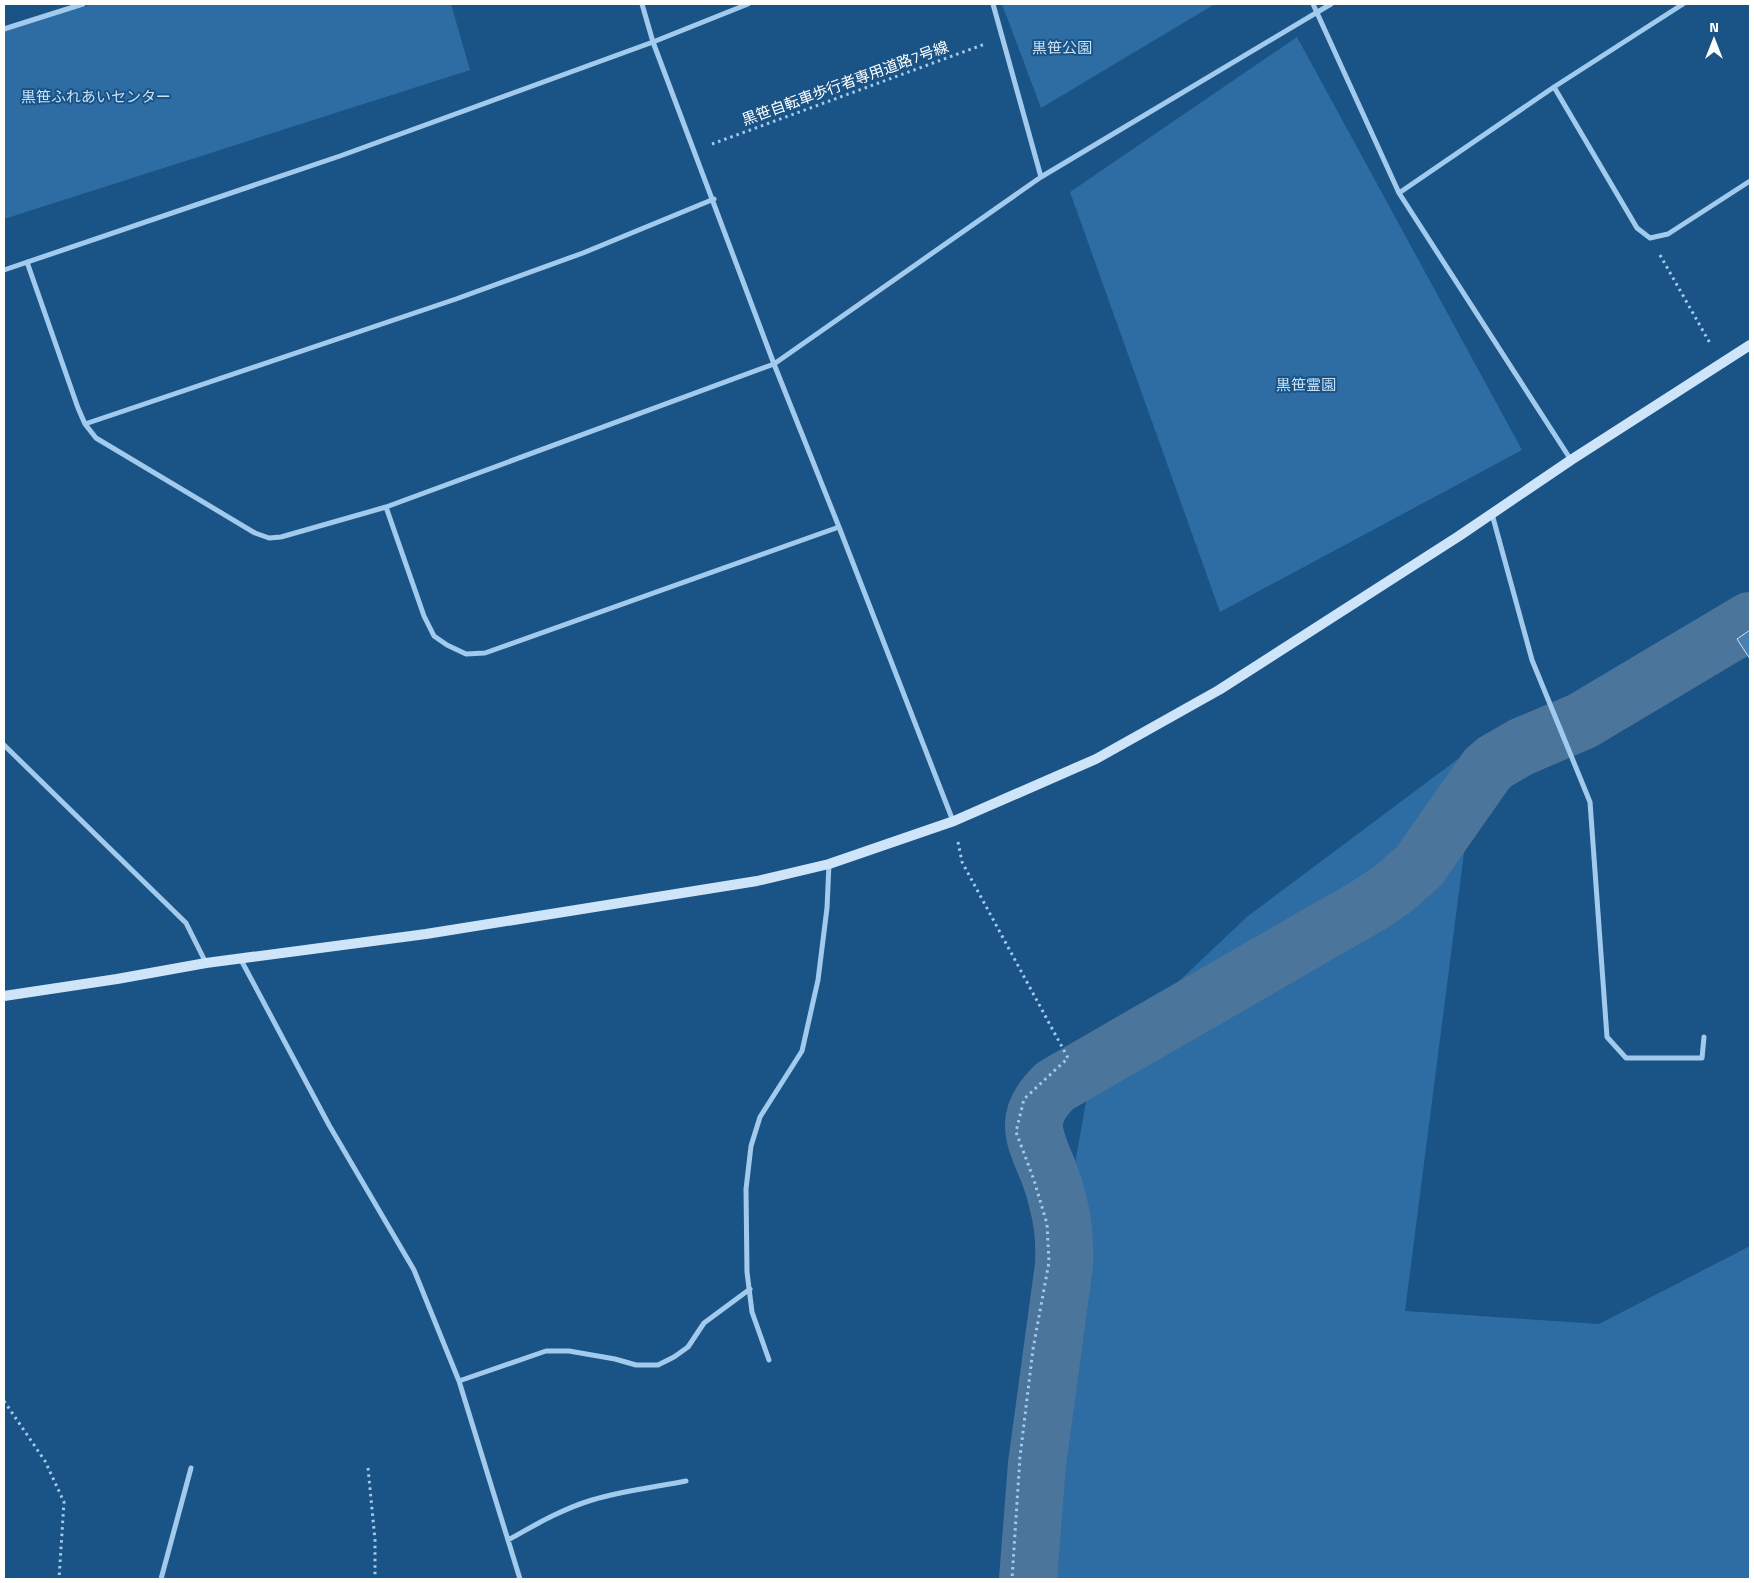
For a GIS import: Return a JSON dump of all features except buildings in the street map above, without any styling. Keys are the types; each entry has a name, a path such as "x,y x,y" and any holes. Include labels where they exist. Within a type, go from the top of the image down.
{"street":[{"path":"4,28 83,4"},
{"path":"642,4 653,42 714,199 774,364 954,821"},
{"path":"4,270 340,156 653,42 748,4"},
{"path":"993,4 1040,177"},
{"path":"1313,4 1399,193 1571,460"},
{"path":"27,262 85,424 96,438 255,533 269,538 281,537 386,507 774,364 1040,177 1331,4"},
{"path":"1399,193 1554,87 1683,4"},
{"path":"1554,87 1637,228 1650,238 1668,234 1750,180"},
{"path":"85,424 584,253 714,199"},
{"path":"4,996 240,958 426,934 757,881 829,864 954,821 1096,759 1219,690 1750,345"},
{"path":"386,507 424,616 434,636 466,654 485,653 839,526"},
{"path":"1492,514 1532,660 1590,802 1607,1037 1626,1058 1702,1058 1704,1037"},
{"path":"4,745 186,924 206,963"},
{"path":"769,1360 752,1312 747,1272 746,1189 751,1146 760,1117 802,1051 818,980 827,908 829,864"},
{"path":"240,958 329,1125 414,1270 459,1381 520,1579"},
{"path":"459,1381 546,1351 569,1351 615,1359 636,1365 658,1365 688,1347 704,1323 750,1289"},
{"path":"161,1579 191,1468"},
{"path":"508,1540 543,1520 590,1501 686,1481"}],"path":[{"name":"黒笹自転車歩行者専用道路7号線","path":"695,150 1003,38"},
{"path":"1650,238 1721,363"},
{"path":"954,821 962,862 1068,1058 1024,1100 1016,1132 1034,1180 1047,1224 1049,1262 1034,1349 1020,1457 1012,1579"},
{"path":"4,1401 46,1461 64,1502 59,1579"},
{"path":"368,1468 375,1540 375,1579"}],"green space":[{"name":"黒笹ふれあいセンター","path":"92,4 451,4 470,70 4,219 4,31"},
{"name":"黒笹公園","path":"1002,4 1215,4 1041,108"},
{"name":"黒笹霊園","path":"1297,37 1522,450 1220,612 1070,192"},
{"path":"1478,744 1405,1311 1599,1324 1750,1246 1750,1579 1029,1579 1034,1472 1055,1277 1093,1062 1248,916"}],"waterway":[{"path":"1028,1579 1037,1464 1064,1265 1064,1234 1060,1211 1034,1128 1038,1108 1045,1097 1055,1086 1369,905 1393,889 1419,866 1487,769 1495,762 1521,747 1582,721 1750,621"}]}
